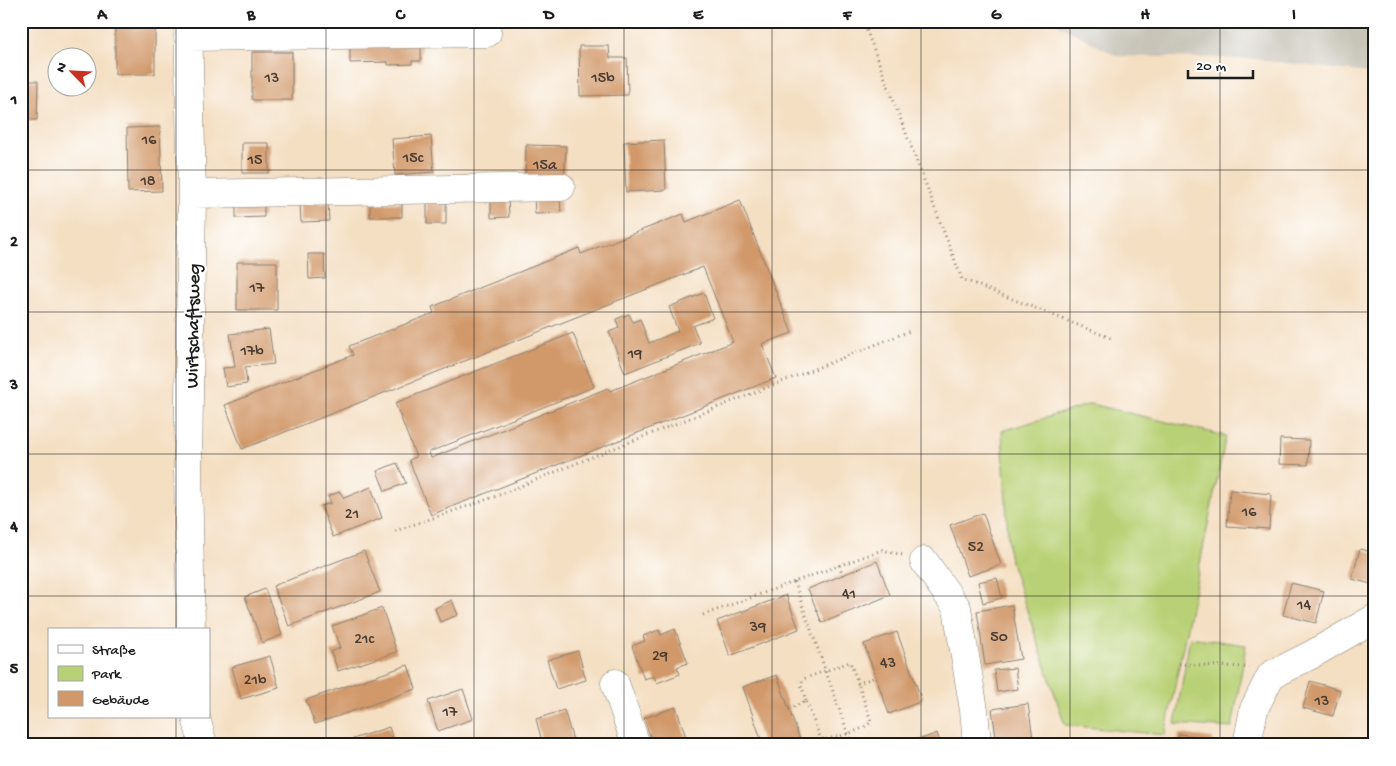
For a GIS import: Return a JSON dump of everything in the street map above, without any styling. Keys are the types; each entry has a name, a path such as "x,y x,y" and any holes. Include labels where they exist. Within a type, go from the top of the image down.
{"street":[{"path":"188,29 487,34"},
{"name":"Wirtschaftsweg","path":"188,29 192,194 188,468 191,628"},
{"path":"192,194 561,187"},
{"path":"924,561 957,608 974,710 977,745"},
{"path":"1247,745 1254,709 1271,675 1311,655 1375,618"},
{"path":"615,683 636,745"},
{"path":"196,718 203,745"}],"path":[{"path":"862,21 962,279 1113,339"},
{"path":"395,530 494,498 582,461 910,332"},
{"path":"703,614 882,550 924,561"},
{"path":"839,566 843,575"},
{"path":"794,582 852,745"},
{"path":"850,662 858,684 871,720 868,725 824,740 820,737 806,701 801,684 803,679 850,662"},
{"path":"1179,664 1242,666 1271,675"},
{"path":"858,684 876,677"},
{"path":"789,709 806,701"},
{"path":"886,745 902,739 904,745"}],"shaded area":[{"path":"1052,21 1375,21 1375,74 1255,59 1117,56"}],"green space":[{"path":"1091,404 1226,436 1165,735 1065,725 1009,556 1002,431"},
{"path":"1190,637 1246,645 1232,728 1175,724"}],"building":[{"path":"115,21 155,21 155,74 115,74"},
{"path":"421,43 421,61 412,61 412,64 388,65 388,62 350,63 350,45"},
{"path":"579,46 609,46 610,58 627,58 628,95 580,96"},
{"path":"252,52 292,52 292,100 252,100"},
{"path":"21,81 38,81 37,120 21,120"},
{"path":"160,127 162,191 128,192 127,128"},
{"path":"431,136 434,172 395,175 392,139"},
{"path":"664,140 666,190 626,192 624,142"},
{"path":"242,143 269,143 269,173 242,173"},
{"path":"526,145 566,146 564,181 525,180"},
{"path":"560,194 561,213 535,214 534,195"},
{"path":"427,198 446,198 446,224 427,224"},
{"path":"508,198 509,217 491,218 491,199"},
{"path":"740,200 792,333 762,344 776,378 431,515 409,460 416,457 395,403 573,333 594,387 429,452 431,458 608,388 610,391 733,342 703,267 242,449 225,405 353,355 349,346 434,313 432,307 579,248 581,254 683,214 686,222"},
{"path":"328,203 329,221 301,222 300,204"},
{"path":"370,203 402,203 402,217 370,217"},
{"path":"264,204 264,217 236,218 236,205"},
{"path":"308,254 324,254 325,278 309,279"},
{"path":"237,262 277,262 277,310 237,310"},
{"path":"704,293 713,318 693,326 700,343 625,373 609,332 619,328 616,319 629,314 633,322 640,319 649,343 678,331 669,307"},
{"path":"269,329 274,364 245,367 247,384 226,387 223,368 235,367 230,334"},
{"path":"1280,439 1309,440 1308,465 1279,464"},
{"path":"397,463 406,483 385,491 377,471"},
{"path":"371,487 382,518 333,537 321,506 331,503 328,496 340,492 344,498"},
{"path":"1230,490 1271,494 1269,529 1227,526"},
{"path":"983,513 1001,565 968,576 950,525"},
{"path":"1360,549 1375,553 1375,585 1352,579"},
{"path":"364,551 380,592 289,626 273,586"},
{"path":"877,561 890,595 822,623 808,589"},
{"path":"997,578 1002,598 983,603 978,582"},
{"path":"1291,583 1324,591 1316,623 1283,615"},
{"path":"265,589 282,635 262,643 245,597"},
{"path":"786,595 799,629 730,656 717,621"},
{"path":"452,600 458,615 440,622 435,608"},
{"path":"1012,605 1021,659 985,665 977,611"},
{"path":"382,608 397,652 338,671 331,652 340,648 332,626"},
{"path":"675,629 688,663 677,667 680,674 657,683 654,676 644,679 632,646 645,641 643,636 659,630 661,635"},
{"path":"897,632 922,701 889,714 864,644"},
{"path":"578,651 586,680 556,689 547,660"},
{"path":"270,656 279,688 241,699 232,667"},
{"path":"408,665 416,689 315,724 306,700"},
{"path":"1015,668 1018,689 997,692 994,670"},
{"path":"777,675 802,745 763,745 743,687"},
{"path":"1310,681 1340,690 1333,716 1303,708"},
{"path":"463,689 473,719 438,731 428,701"},
{"path":"1028,704 1034,745 997,745 992,709"},
{"path":"676,707 687,740 673,745 653,745 644,718"},
{"path":"564,710 573,740 558,745 543,745 536,719"},
{"path":"389,727 395,745 352,745 350,740"},
{"path":"937,733 941,745 906,745"},
{"path":"1179,734 1213,738 1212,745 1178,745"},
{"path":"481,738 484,745 463,745"}]}
